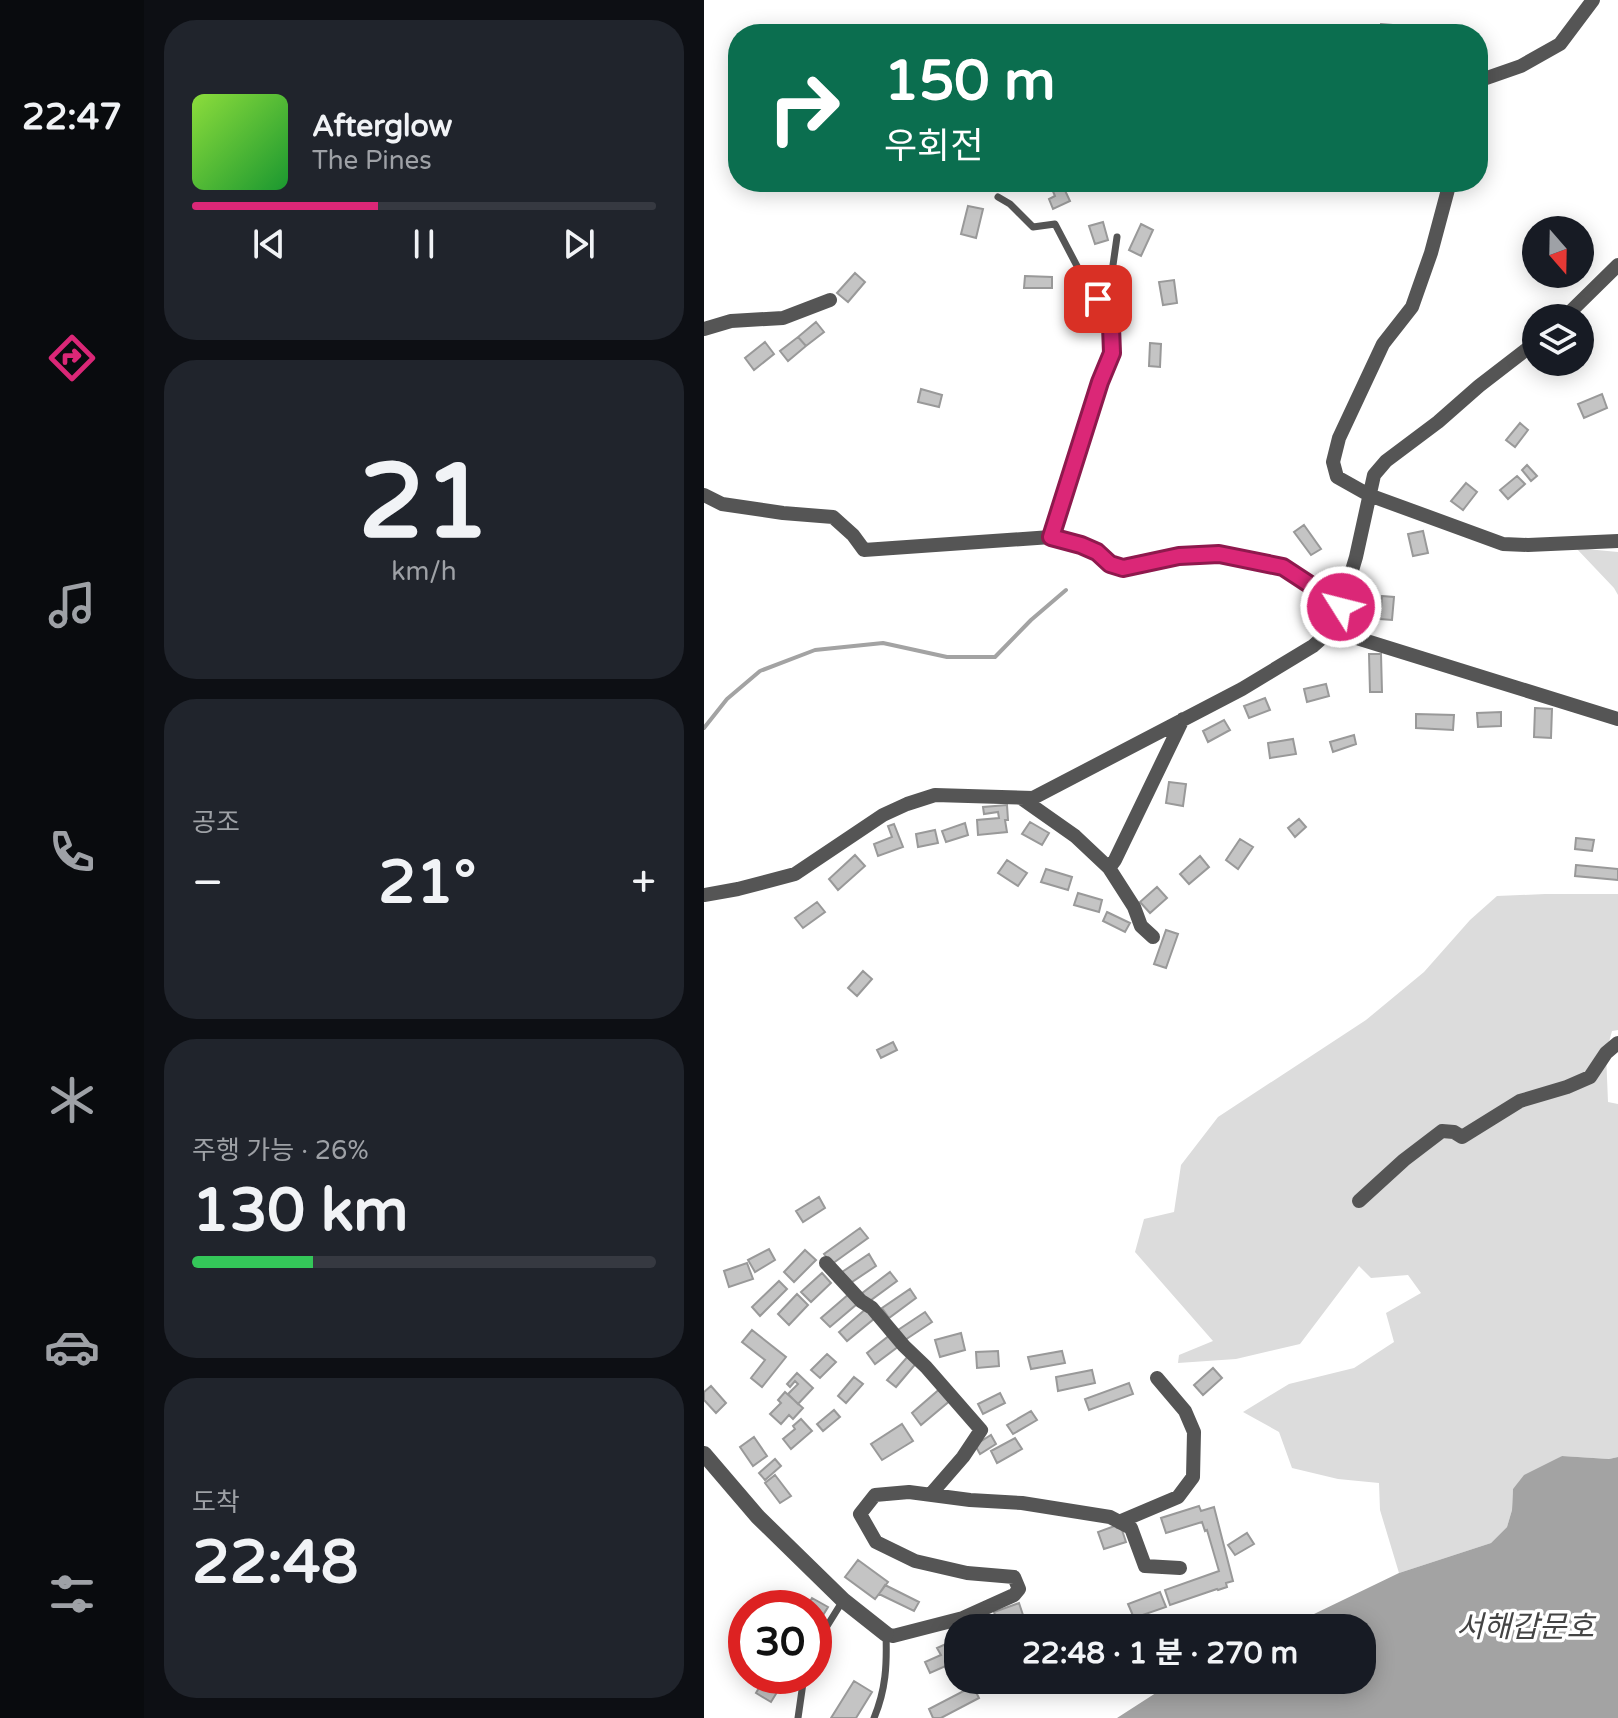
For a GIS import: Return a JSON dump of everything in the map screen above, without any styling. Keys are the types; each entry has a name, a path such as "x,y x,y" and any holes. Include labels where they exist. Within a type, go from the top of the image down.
{"street":[{"path":"1488,78 1521,66 1560,44 1593,0"},
{"path":"1447,192 1412,307 1383,344 1339,438 1333,462 1337,477 1369,495 1503,544 1618,541"},
{"path":"1578,304 1618,265"},
{"path":"704,329 731,321 783,318 830,300"},
{"path":"704,895 795,874 883,815 935,795 1033,798 1242,689 1313,646 1331,630 1341,607 1356,557 1374,475 1386,461 1522,353"},
{"path":"704,495 722,504 833,517 864,550 1051,537 1081,545 1097,552 1110,564 1123,568 1179,556 1219,554 1283,567 1341,607"},
{"path":"1331,630 1618,719"},
{"path":"1109,868 1140,811 1183,719"},
{"path":"1020,798 1075,836 1109,868 1134,907 1141,926 1153,937"},
{"path":"1359,1201 1442,1131 1454,1132 1462,1137 1520,1101 1590,1077 1606,1053 1618,1043"},
{"path":"826,1263 861,1301 872,1308 981,1430 963,1457 930,1495"},
{"path":"1119,1522 1178,1497 1193,1477 1194,1432 1185,1411 1157,1378"},
{"path":"704,1454 758,1517 843,1600 886,1634 893,1636 963,1618 1014,1595 1019,1589 1014,1577 967,1573 915,1561 876,1542 860,1514 875,1495 909,1492 1022,1503 1110,1517 1131,1528 1145,1566 1180,1568"}],"lane":[{"path":"998,197 1010,204 1033,227 1055,224 1074,264 1103,305 1111,326 1112,353 1051,537"},
{"path":"1098,299 1111,279 1117,237"},
{"path":"832,1618 843,1600"},
{"path":"874,1718 883,1696 886,1634"},
{"path":"798,1718 801,1694"}],"shaded area":[{"path":"1576,548 1618,552 1618,595 1614,588"},
{"path":"1618,894 1618,1030 1612,1031 1606,1053 1608,1102 1618,1104 1618,1457 1562,1456 1513,1489 1507,1527 1491,1543 1399,1573 1380,1510 1379,1483 1338,1479 1292,1468 1279,1432 1243,1412 1289,1384 1354,1368 1394,1342 1386,1313 1421,1293 1408,1275 1371,1278 1359,1266 1300,1344 1236,1359 1178,1363 1179,1355 1213,1341 1135,1252 1144,1219 1174,1212 1181,1165 1218,1117 1366,1020 1424,972 1470,920 1497,896"}],"water":[{"name":"서해갑문호","path":"1562,1456 1618,1457 1618,1718 1117,1718 1154,1694 1376,1694 1376,1614 1314,1614 1399,1573 1491,1543 1507,1527 1513,1489 1524,1475"}],"building":[{"path":"1053,192 1066,192 1070,201 1053,209 1049,199 1055,196"},
{"path":"968,206 983,209 976,238 961,234"},
{"path":"1103,222 1108,240 1095,244 1089,226"},
{"path":"1141,224 1153,230 1141,256 1129,250"},
{"path":"855,273 865,282 848,302 837,293"},
{"path":"1025,276 1052,277 1052,288 1024,288"},
{"path":"1174,280 1177,303 1163,305 1159,282"},
{"path":"1111,291 1123,292 1121,310 1109,310"},
{"path":"816,322 824,332 806,346 798,337"},
{"path":"798,337 806,346 788,361 780,351"},
{"path":"765,342 774,354 754,370 745,358"},
{"path":"1150,343 1161,344 1160,367 1149,366"},
{"path":"921,389 942,395 939,407 918,402"},
{"path":"1602,394 1607,408 1584,418 1578,404"},
{"path":"1520,423 1528,430 1515,447 1506,440"},
{"path":"1527,465 1537,476 1531,481 1522,470"},
{"path":"1517,476 1525,484 1508,499 1500,490"},
{"path":"1466,483 1477,492 1463,510 1451,501"},
{"path":"1304,525 1321,549 1311,555 1294,532"},
{"path":"1423,531 1428,553 1413,556 1408,534"},
{"path":"1382,596 1394,597 1392,620 1380,619"},
{"path":"1369,654 1381,654 1382,692 1370,692"},
{"path":"1326,684 1329,696 1307,702 1304,689"},
{"path":"1265,698 1270,710 1249,718 1244,706"},
{"path":"1535,708 1552,709 1551,738 1534,737"},
{"path":"1501,712 1501,726 1478,727 1477,713"},
{"path":"1416,714 1454,715 1453,730 1416,728"},
{"path":"1224,720 1230,730 1208,742 1203,731"},
{"path":"1354,735 1356,744 1333,752 1330,742"},
{"path":"1293,739 1296,754 1270,758 1268,743"},
{"path":"1169,782 1186,784 1183,806 1166,803"},
{"path":"1007,805 1007,832 978,835 977,820 999,818 998,812 984,814 983,807"},
{"path":"1299,819 1306,827 1295,837 1288,828"},
{"path":"1030,822 1049,833 1042,845 1022,834"},
{"path":"965,823 968,835 946,842 942,831"},
{"path":"894,824 903,847 878,856 874,844 892,837 888,826"},
{"path":"935,830 938,843 918,847 916,834"},
{"path":"1576,838 1594,840 1592,851 1575,849"},
{"path":"1240,839 1253,847 1238,869 1226,860"},
{"path":"855,855 865,866 838,890 829,879"},
{"path":"1200,856 1209,867 1189,884 1180,874"},
{"path":"1007,860 1027,873 1018,886 998,873"},
{"path":"1576,865 1618,869 1618,880 1575,876"},
{"path":"1046,869 1072,877 1068,890 1041,882"},
{"path":"1157,887 1167,898 1150,913 1140,902"},
{"path":"1078,893 1102,900 1099,912 1074,905"},
{"path":"817,902 825,912 803,928 795,918"},
{"path":"1107,912 1130,923 1125,932 1103,921"},
{"path":"1166,930 1178,934 1166,968 1154,964"},
{"path":"863,971 872,979 857,996 848,988"},
{"path":"893,1042 897,1050 881,1058 877,1050"},
{"path":"819,1197 825,1208 803,1222 796,1211"},
{"path":"860,1228 868,1238 832,1264 824,1254"},
{"path":"769,1249 775,1260 755,1272 748,1260"},
{"path":"805,1250 816,1260 794,1282 784,1272"},
{"path":"869,1254 876,1266 849,1284 842,1272"},
{"path":"747,1263 753,1279 729,1287 724,1271"},
{"path":"890,1272 897,1281 867,1303 861,1294"},
{"path":"822,1273 831,1283 811,1302 801,1292"},
{"path":"779,1281 787,1289 760,1316 752,1307"},
{"path":"910,1289 916,1298 889,1318 882,1308"},
{"path":"797,1294 808,1305 789,1325 778,1314"},
{"path":"849,1294 857,1304 830,1327 821,1318"},
{"path":"867,1308 875,1318 847,1341 839,1332"},
{"path":"925,1312 932,1322 902,1342 895,1332"},
{"path":"752,1330 786,1357 762,1387 751,1378 765,1360 742,1342"},
{"path":"961,1333 965,1350 940,1357 935,1340"},
{"path":"890,1335 899,1346 875,1364 867,1353"},
{"path":"998,1351 999,1366 977,1368 976,1352"},
{"path":"1062,1351 1065,1363 1031,1369 1028,1357"},
{"path":"827,1354 836,1362 820,1378 811,1370"},
{"path":"910,1354 918,1361 896,1387 887,1380"},
{"path":"1213,1368 1222,1378 1203,1395 1194,1385"},
{"path":"1092,1370 1095,1383 1058,1391 1056,1377"},
{"path":"797,1373 813,1388 798,1404 788,1394 798,1384 795,1381 790,1387 787,1384"},
{"path":"854,1377 863,1384 846,1403 838,1396"},
{"path":"1129,1383 1133,1394 1089,1410 1085,1399"},
{"path":"711,1386 726,1403 716,1413 704,1400 704,1392"},
{"path":"942,1387 952,1399 921,1425 912,1413"},
{"path":"785,1392 803,1408 793,1419 789,1415 781,1424 770,1414 781,1403 778,1400"},
{"path":"1000,1393 1005,1403 983,1414 978,1404"},
{"path":"834,1410 840,1417 823,1431 817,1424"},
{"path":"1031,1411 1037,1420 1013,1434 1007,1425"},
{"path":"801,1419 812,1431 791,1449 783,1439"},
{"path":"902,1424 913,1441 882,1460 871,1444"},
{"path":"991,1435 996,1444 980,1454 975,1445"},
{"path":"754,1437 767,1456 753,1466 740,1447"},
{"path":"1015,1438 1022,1449 997,1463 991,1451"},
{"path":"775,1459 781,1466 765,1480 759,1473"},
{"path":"775,1475 791,1496 780,1503 765,1483"},
{"path":"1199,1506 1201,1511 1214,1507 1233,1581 1226,1583 1227,1587 1170,1605 1165,1590 1219,1571 1202,1522 1166,1533 1161,1518"},
{"path":"1120,1524 1126,1542 1104,1549 1098,1532"},
{"path":"1247,1533 1254,1544 1235,1555 1228,1545"},
{"path":"858,1560 888,1582 875,1599 845,1577"},
{"path":"885,1585 919,1602 914,1611 879,1594"},
{"path":"1160,1592 1166,1607 1146,1614 1132,1614 1128,1604"},
{"path":"1019,1603 1023,1614 995,1614"},
{"path":"944,1645 944,1667 930,1673 925,1662 941,1655 937,1648"},
{"path":"854,1681 872,1692 856,1718 831,1718"},
{"path":"758,1694 776,1694 771,1702"},
{"path":"958,1694 977,1694 979,1698 941,1718 933,1718 929,1709"}],"waterway":[{"path":"704,728 727,699 760,671 815,650 883,643 947,657 995,657 1066,590"}],"route":[{"path":"1098,299 1111,326 1112,353 1051,537 1081,545 1097,552 1110,564 1123,568 1179,556 1219,554 1283,567 1341,607"}]}
